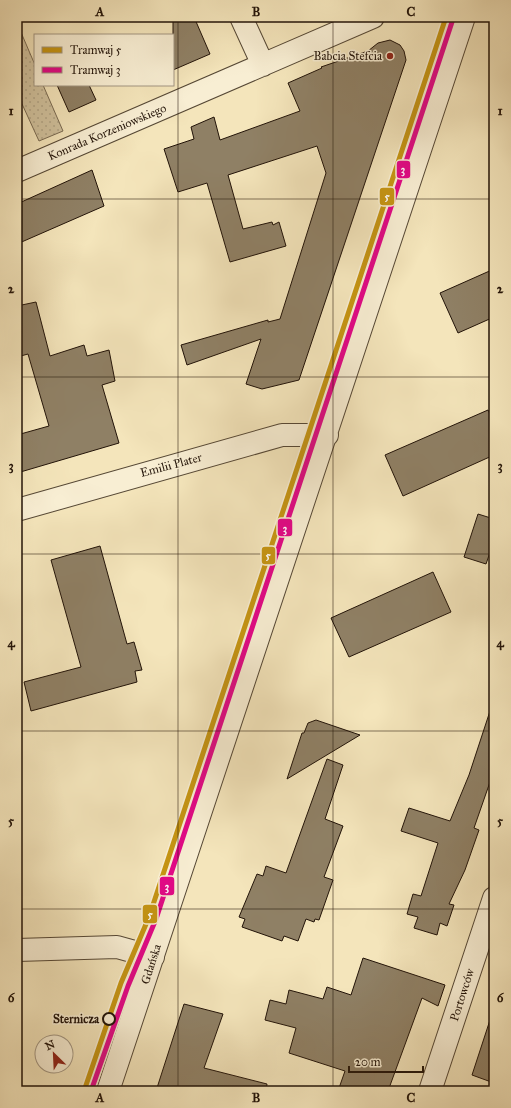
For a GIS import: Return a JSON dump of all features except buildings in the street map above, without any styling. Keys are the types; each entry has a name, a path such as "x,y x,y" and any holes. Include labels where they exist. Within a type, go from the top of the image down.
{"street":[{"path":"241,17 263,65"},
{"name":"Konrada Korzeniowskiego","path":"17,171 373,17"},
{"name":"Gdańska","path":"108,1091 327,435 464,17"},
{"name":"Emilii Plater","path":"17,510 282,435 327,435"},
{"name":"Portowców","path":"430,1091 494,898"},
{"path":"17,950 117,947 153,957"}],"shaded area":[{"path":"17,23 34,63 34,86 43,86 63,131 39,141 17,93"}],"tram line":[{"name":"5","path":"84,1091 121,983 149,917 446,17"},
{"name":"3","path":"91,1091 128,986 156,919 453,19"}],"place":[{"name":"Babcia Stefcia","path":"390,56"},
{"name":"Sternicza","path":"109,1019"}]}
